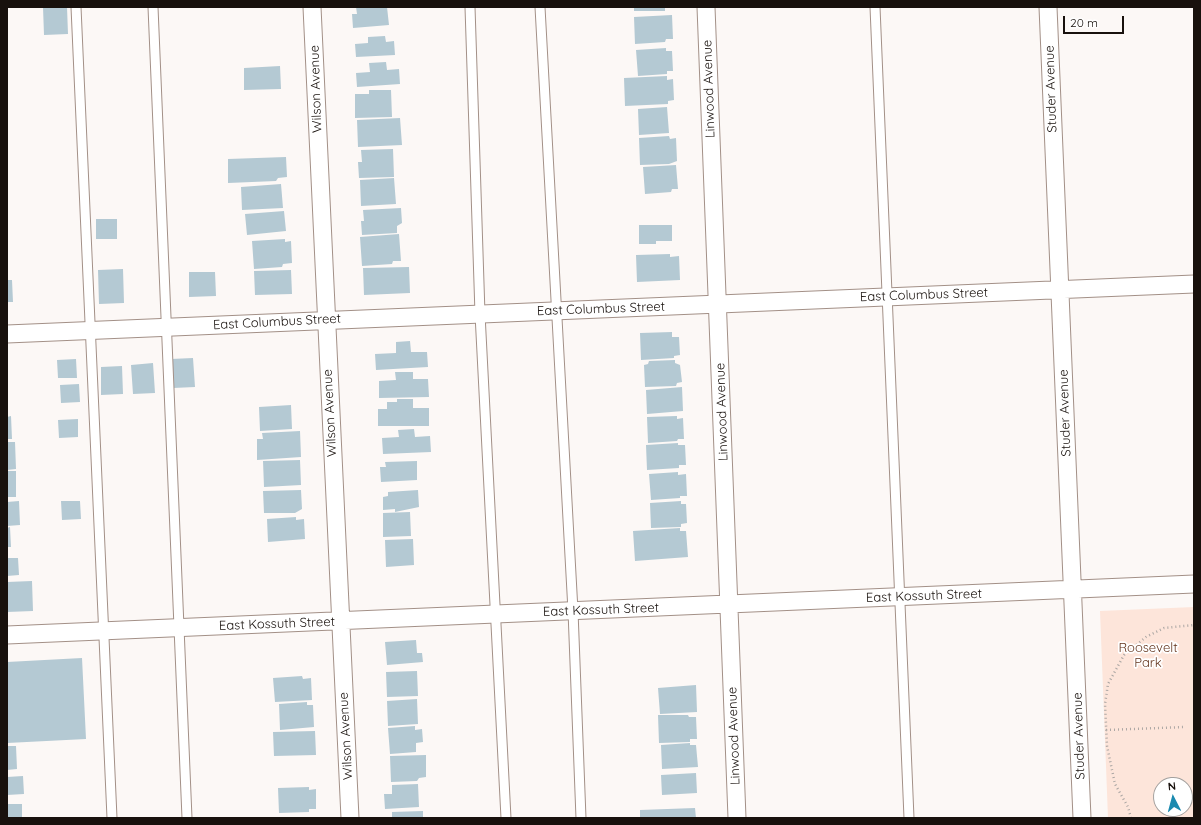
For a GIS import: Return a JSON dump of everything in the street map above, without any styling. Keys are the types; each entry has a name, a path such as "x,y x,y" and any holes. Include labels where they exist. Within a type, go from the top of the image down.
{"street":[{"name":"Wilson Avenue","path":"312,7 339,621 350,818"},
{"name":"Linwood Avenue","path":"706,7 737,818"},
{"name":"Studer Avenue","path":"1048,7 1082,818"},
{"name":"East Columbus Street","path":"7,334 1194,284"},
{"name":"East Kossuth Street","path":"7,635 1194,584"}],"lane":[{"path":"76,7 112,818"},
{"path":"153,7 187,818"},
{"path":"470,7 480,314 506,818"},
{"path":"540,7 573,611 581,818"},
{"path":"875,7 909,818"}],"path":[{"path":"1131,818 1131,813 1115,784 1111,771 1107,746 1105,704 1108,684 1124,655 1146,637 1164,628 1194,625"},
{"path":"1106,730 1185,727"}],"green space":[{"name":"Roosevelt Park","path":"1194,607 1194,818 1108,818 1100,611"}],"building":[{"path":"43,7 67,7 68,34 44,35"},
{"path":"356,7 387,7 389,25 353,28 352,14 357,14"},
{"path":"634,7 665,7 665,11 634,11"},
{"path":"672,15 673,39 666,39 665,42 635,44 634,17"},
{"path":"385,36 386,42 394,41 395,55 356,57 355,44 368,43 368,37"},
{"path":"666,48 666,51 672,51 673,71 667,71 667,74 638,76 636,50"},
{"path":"386,62 387,70 399,69 400,84 357,87 356,73 370,72 369,63"},
{"path":"280,66 281,89 244,90 244,68"},
{"path":"667,76 667,80 673,79 674,100 668,101 668,104 625,106 624,78"},
{"path":"369,90 391,90 392,117 355,118 355,94 369,94"},
{"path":"667,107 669,133 639,135 638,109"},
{"path":"400,118 402,145 358,147 357,120"},
{"path":"669,136 670,139 676,138 677,161 669,164 640,165 639,138"},
{"path":"393,149 394,177 359,178 358,162 362,162 361,150"},
{"path":"286,157 287,177 278,178 276,181 228,183 228,159"},
{"path":"676,165 678,189 672,189 671,192 645,194 643,167"},
{"path":"394,178 396,204 361,206 360,180"},
{"path":"281,184 283,208 242,210 241,187"},
{"path":"401,208 402,223 397,226 397,233 362,235 361,221 364,221 363,210"},
{"path":"284,211 286,231 247,235 245,214"},
{"path":"96,219 117,219 117,239 96,239"},
{"path":"639,225 672,225 672,241 656,241 656,244 639,244"},
{"path":"399,234 401,261 393,261 392,264 362,266 360,237"},
{"path":"285,239 285,242 291,241 292,263 283,264 282,267 254,269 252,241"},
{"path":"670,254 670,257 679,256 680,280 637,282 636,255"},
{"path":"409,267 410,293 364,295 363,268"},
{"path":"123,269 124,303 99,304 98,270"},
{"path":"291,270 292,294 255,295 254,271"},
{"path":"189,272 215,272 216,296 189,297"},
{"path":"7,280 12,280 13,302 7,302"},
{"path":"672,332 672,337 679,337 680,355 674,356 674,358 641,360 640,333"},
{"path":"410,341 411,352 427,352 428,367 376,370 375,354 396,353 396,342"},
{"path":"193,358 195,387 173,388 171,359"},
{"path":"76,359 77,378 58,378 57,360"},
{"path":"675,360 675,363 680,365 682,382 677,383 676,386 645,387 644,365 648,364 649,361"},
{"path":"153,363 155,393 133,394 131,365"},
{"path":"122,366 123,394 101,395 101,367"},
{"path":"395,372 413,372 413,379 428,379 429,397 379,398 379,381 396,380"},
{"path":"79,384 80,402 61,403 60,385"},
{"path":"682,387 683,411 647,414 646,390"},
{"path":"397,399 413,399 413,408 429,408 429,426 378,426 378,409 387,409 387,402 397,402"},
{"path":"291,405 292,429 260,431 259,407"},
{"path":"11,416 12,439 7,439 7,417"},
{"path":"677,416 677,419 683,418 684,439 678,439 677,441 648,443 647,417"},
{"path":"78,419 78,437 59,438 58,420"},
{"path":"414,429 415,437 430,436 431,452 383,454 382,438 399,437 398,430"},
{"path":"300,431 301,457 257,460 257,439 263,439 262,433"},
{"path":"7,442 15,442 16,469 7,470"},
{"path":"678,443 678,445 685,445 686,465 679,465 679,468 647,470 646,445"},
{"path":"300,460 301,485 264,487 263,461"},
{"path":"417,461 417,480 381,482 380,467 386,467 385,462"},
{"path":"7,471 16,471 16,497 7,497"},
{"path":"678,472 678,475 686,474 687,496 680,496 680,498 651,500 649,474"},
{"path":"301,490 302,509 295,513 264,513 263,491"},
{"path":"418,490 419,507 395,512 395,509 383,510 383,497 388,496 388,492"},
{"path":"19,501 20,525 7,526 7,502"},
{"path":"61,501 80,501 81,519 62,520"},
{"path":"681,501 681,504 686,504 687,523 681,524 681,527 651,528 650,503"},
{"path":"410,512 411,536 383,537 383,513"},
{"path":"296,517 296,520 304,519 305,539 268,542 267,519"},
{"path":"10,527 11,547 7,547 7,528"},
{"path":"680,528 680,531 686,531 688,557 635,561 633,531"},
{"path":"413,539 414,565 386,567 385,540"},
{"path":"7,558 18,558 19,575 7,576"},
{"path":"32,581 33,611 7,612 7,582"},
{"path":"416,640 417,653 422,653 423,662 387,665 385,642"},
{"path":"82,658 86,739 7,743 7,662"},
{"path":"417,671 418,696 387,697 386,672"},
{"path":"302,676 303,679 311,678 312,700 275,702 273,678"},
{"path":"696,685 697,712 660,714 658,688"},
{"path":"417,699 418,724 388,726 387,701"},
{"path":"307,702 307,705 313,705 314,727 280,730 279,704"},
{"path":"658,715 688,715 689,717 696,717 697,739 690,739 690,742 659,743"},
{"path":"415,726 415,730 422,729 423,742 416,743 416,752 390,754 388,728"},
{"path":"315,731 316,755 274,756 273,732"},
{"path":"690,743 690,745 696,745 698,767 662,769 661,745"},
{"path":"7,746 16,746 17,769 7,770"},
{"path":"426,755 426,777 419,778 417,781 391,782 390,756"},
{"path":"696,773 697,793 662,795 661,775"},
{"path":"23,776 24,794 7,795 7,777"},
{"path":"418,784 419,807 385,809 384,794 392,794 392,785"},
{"path":"309,787 309,790 316,789 316,809 309,809 309,812 279,813 278,788"},
{"path":"7,804 22,804 22,818 7,818"},
{"path":"695,808 696,818 640,818 640,810"},
{"path":"423,811 423,818 392,818 392,812"}]}
